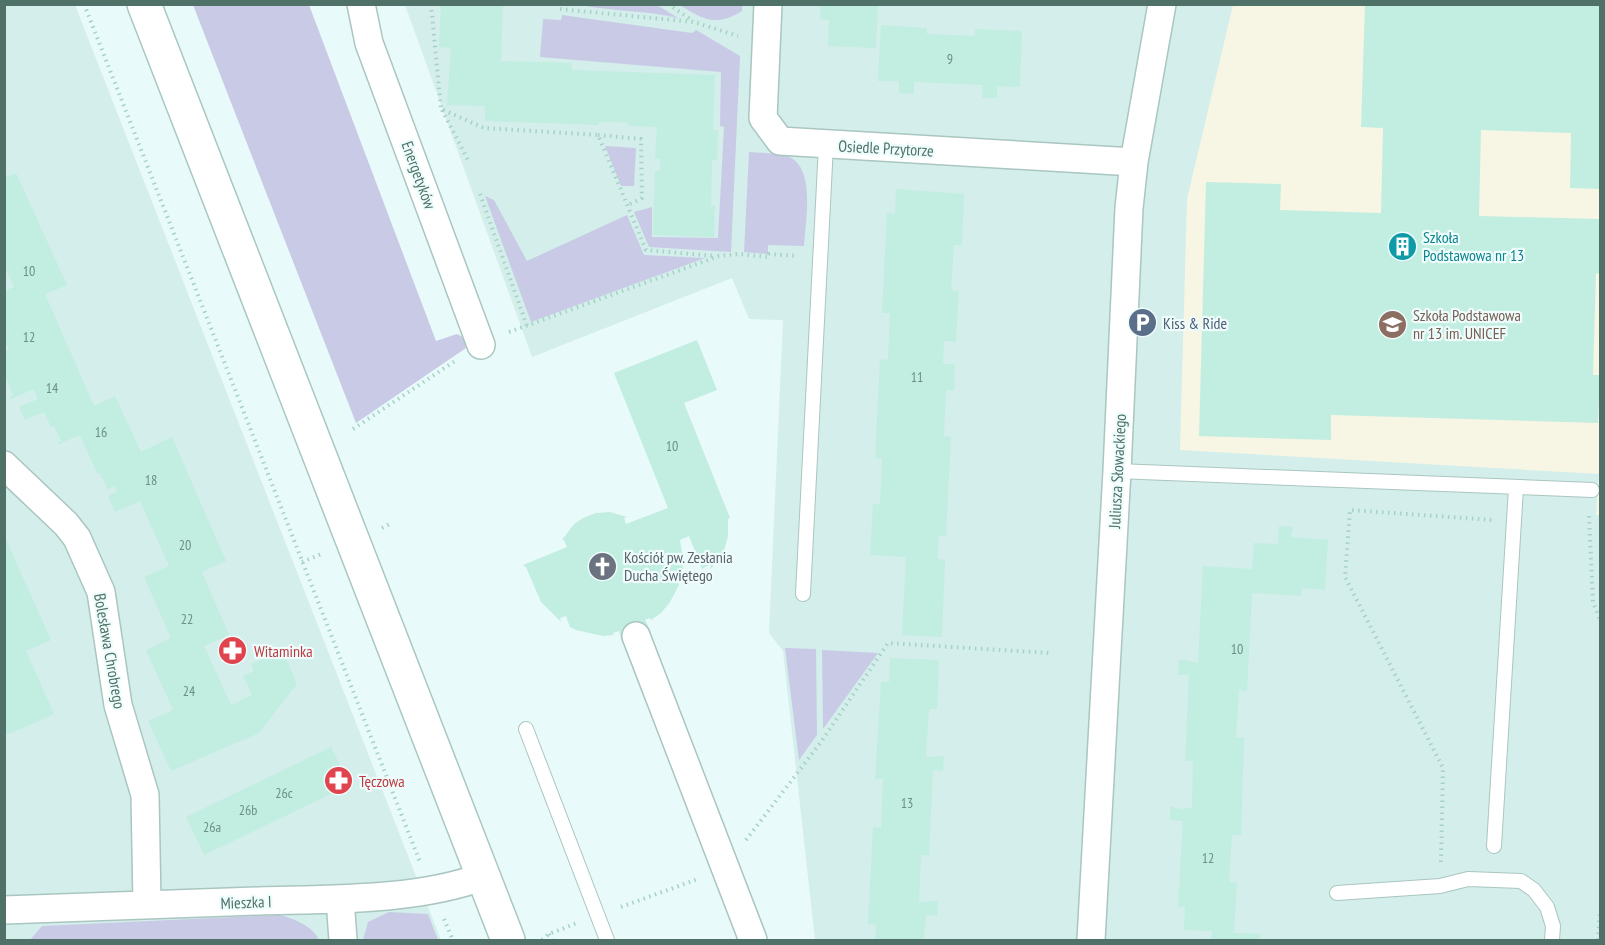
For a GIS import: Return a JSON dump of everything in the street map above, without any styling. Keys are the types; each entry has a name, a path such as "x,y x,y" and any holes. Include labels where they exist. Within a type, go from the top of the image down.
{"street":[{"path":"144,4 508,940"},
{"name":"Energetyków","path":"361,4 369,43 481,345"},
{"name":"Osiedle Przytorze","path":"768,4 763,118 780,141 1134,162"},
{"name":"Juliusza Słowackiego","path":"1091,940 1117,471 1127,241 1134,162 1162,4"},
{"name":"Bolesława Chrobrego","path":"4,465 66,524 77,538 101,592 118,705 146,795 147,904"},
{"path":"636,636 753,940"},
{"name":"Mieszka I","path":"4,910 340,899 431,890 466,883 484,876"},
{"path":"340,899 343,940"}],"lane":[{"path":"803,594 826,145"},
{"path":"1117,471 1592,490"},
{"path":"1494,846 1516,488"},
{"path":"526,729 607,940"},
{"path":"1337,893 1440,886 1468,879 1521,881 1534,890 1547,907 1553,926 1552,940"}],"path":[{"path":"84,4 424,871"},
{"path":"431,4 441,109 468,160"},
{"path":"559,4 559,9 694,22 748,39"},
{"path":"668,4 694,22"},
{"path":"441,109 484,128 641,139 642,198 628,205"},
{"path":"598,135 646,250 719,256 738,254 769,257 769,254 820,257"},
{"path":"480,194 527,326"},
{"path":"353,429 481,345 719,256"},
{"path":"1440,886 1443,768 1345,577 1350,510 1514,522"},
{"path":"1589,516 1593,602 1600,620"},
{"path":"888,643 1049,652"},
{"path":"1598,940 1600,910"},
{"path":"442,915 453,940"},
{"path":"542,940 549,934 552,940"}],"shaded area":[{"path":"5,5 75,5 441,940 5,940"},
{"path":"193,5 309,5 436,341 457,334 463,337 466,348 356,423"},
{"path":"405,5 1600,5 1600,940 815,940 783,651 769,633 783,320 749,319 732,278 532,357"},
{"path":"581,5 657,5 678,18 654,14"},
{"path":"680,5 742,5 742,11 725,19 710,20"},
{"name":"Szkoła Podstawowa nr 13 im. UNICEF","path":"1233,5 1600,5 1600,515 1596,515 1599,474 1180,450 1187,199"},
{"path":"562,15 692,33 696,30 740,56 731,252 649,247 634,212 652,207 652,237 718,238 724,127 720,126 721,72 540,57 543,19 561,20"},
{"path":"605,146 636,148 634,186 621,186"},
{"path":"749,152 786,156 796,161 802,170 807,195 804,246 768,245 768,254 744,252"},
{"path":"485,196 494,200 527,261 627,215 644,255 705,258 531,322"},
{"path":"785,648 816,649 817,735 799,760"},
{"path":"822,650 878,653 823,729"},
{"path":"389,912 428,914 438,940 363,940 368,922"},
{"path":"279,915 307,927 319,940 30,940 42,926"}],"building":[{"path":"441,4 503,4 501,61 572,63 572,70 715,75 713,130 718,130 717,160 712,160 711,206 715,206 714,237 653,235 655,171 660,171 660,159 655,159 657,127 629,126 628,123 613,122 598,122 599,125 485,121 485,106 447,105 451,48 439,47"},
{"path":"821,4 878,4 876,48 828,46 829,20 820,19"},
{"name":"Szkoła Podstawowa nr 13 im. UNICEF","path":"1365,4 1600,4 1600,189 1570,188 1571,133 1481,130 1479,216 1600,219 1600,274 1596,273 1593,375 1600,375 1598,423 1331,415 1331,440 1199,436 1206,182 1281,184 1280,210 1381,213 1383,128 1361,127"},
{"path":"881,25 927,28 927,34 975,36 975,29 1022,31 1020,87 997,86 997,98 982,98 983,85 914,82 914,94 899,93 899,81 878,81"},
{"path":"16,173 67,285 45,294 94,406 115,396 141,452 172,437 226,561 202,572 229,635 204,646 231,705 252,695 243,676 254,671 251,664 282,650 297,684 259,733 171,771 148,721 173,710 146,650 171,638 144,577 169,566 140,501 115,512 108,496 117,492 114,486 108,489 100,473 97,473 80,435 59,444 58,442 61,441 54,426 51,427 44,412 25,420 19,407 38,399 34,389 11,399 10,396 13,395 4,374 4,351 9,349 4,340 4,331 7,329 4,322 4,291 14,287 4,265 4,178"},
{"path":"896,189 964,194 962,245 954,245 951,290 959,291 956,342 944,341 943,364 955,364 954,391 946,390 944,436 951,437 946,536 939,536 937,559 945,560 942,637 902,635 906,557 870,555 873,504 880,504 882,459 875,458 880,359 888,360 890,313 882,313 887,213 895,214"},
{"name":"Kościół pw. Zesłania Ducha Świętego","path":"697,340 717,390 684,403 730,518 724,551 711,569 710,564 702,569 689,536 680,540 683,559 682,577 680,571 674,573 679,585 670,602 661,613 651,620 650,618 645,620 651,632 622,643 619,631 613,633 614,635 603,636 576,630 570,627 566,616 560,618 561,622 541,602 526,567 523,565 567,547 562,540 574,524 583,518 596,513 610,512 627,517 624,518 626,524 668,508 614,373"},
{"path":"1279,526 1293,527 1291,537 1328,540 1325,590 1302,588 1301,596 1252,593 1247,691 1239,690 1236,737 1244,738 1241,835 1232,835 1229,882 1237,883 1234,933 1261,934 1260,940 1211,940 1212,931 1184,930 1185,907 1178,906 1183,821 1170,820 1170,806 1183,810 1183,808 1192,808 1193,761 1185,761 1189,675 1178,675 1179,659 1198,663 1203,566 1252,569 1254,543 1278,544"},
{"path":"4,535 51,640 26,651 54,714 4,736"},
{"path":"890,658 939,660 937,709 929,709 926,757 944,756 943,771 933,770 929,855 921,855 919,902 938,901 937,916 926,915 924,940 875,940 876,925 868,924 873,827 881,828 883,779 875,779 881,682 889,682"},
{"path":"331,747 345,775 339,790 204,855 186,817"}],"place":[{"name":"Szkoła Podstawowa nr 13","path":"1402,246"},
{"name":"Kiss & Ride","path":"1142,323"},
{"name":"Szkoła Podstawowa nr 13 im. UNICEF","path":"1392,324"},
{"name":"Kościół pw. Zesłania Ducha Świętego","path":"603,566"},
{"name":"Witaminka","path":"233,651"},
{"name":"Tęczowa","path":"338,781"}]}
